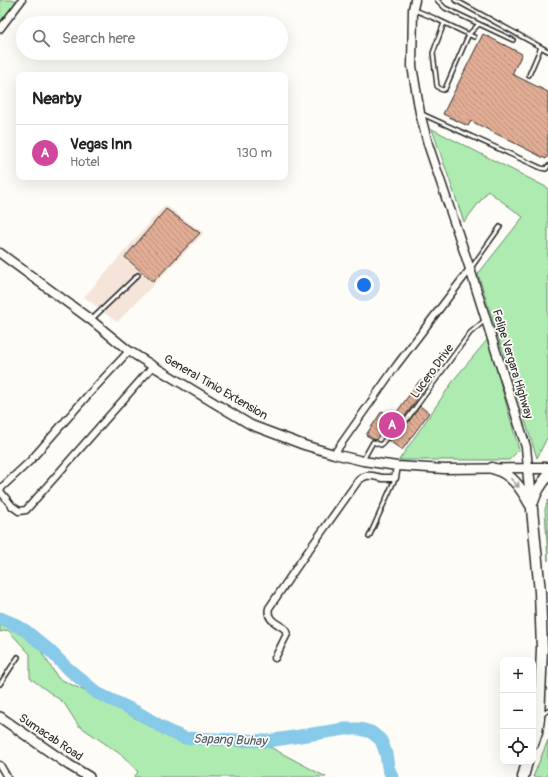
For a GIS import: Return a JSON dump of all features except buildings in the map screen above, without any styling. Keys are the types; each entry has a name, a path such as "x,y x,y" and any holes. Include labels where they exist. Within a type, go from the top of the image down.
{"main road":[{"path":"492,468 501,471 516,482 524,492 531,505"},
{"name":"General Tinio Extension","path":"528,468 548,468"},
{"name":"Felipe Vergara Highway","path":"528,468 540,592 542,649 539,718 536,732"},
{"path":"531,505 542,482 548,476"},
{"name":"Sumacab Road","path":"0,717 69,765 89,777"},
{"path":"523,777 526,765"}],"street":[{"path":"0,29 22,0"},
{"name":"Felipe Vergara Highway","path":"415,0 413,9 412,66 420,113 428,144 470,268 526,447 528,468"},
{"name":"General Tinio Extension","path":"0,253 91,320 129,351 251,425 304,446 363,461 398,466 444,469 528,468"},
{"path":"334,454 396,366 470,268"},
{"path":"129,351 30,460 0,490 12,506 19,511 26,510 153,366"},
{"path":"275,658 286,634 285,629 269,616 269,608 358,481 362,477 368,475 383,478 395,478 398,466"},
{"path":"0,765 8,777"}],"lane":[{"path":"437,0 444,8 513,40"},
{"path":"455,0 548,51"},
{"path":"413,9 474,37"},
{"path":"444,23 433,53 437,86 443,90 445,89 469,34 479,24"},
{"path":"528,75 541,47"},
{"path":"420,113 541,168 546,169 548,166"},
{"path":"470,268 500,227"},
{"path":"91,320 138,275"},
{"name":"Lucero Drive","path":"363,461 373,442 381,445 390,433 402,426 470,334 486,319"},
{"path":"369,537 395,478"},
{"path":"0,684 18,658"},
{"path":"539,718 548,710"}],"shaded area":[{"path":"165,205 204,233 117,322 84,297"}],"green space":[{"path":"0,0 17,0 0,22"},
{"path":"432,129 548,188 548,436 537,458 478,274 523,217 488,191 464,222"},
{"path":"488,339 519,450 509,460 399,460 456,377"},
{"path":"548,500 548,561 545,509"},
{"path":"0,621 34,640 58,678 97,697 146,724 188,743 270,747 326,777 134,777 138,772 123,756 78,725 64,703 30,678 30,654 8,630 0,632"},
{"path":"548,740 548,777 533,777"}],"waterway":[{"name":"Sapang Buhay","path":"0,618 26,631 97,693 137,712 170,732 185,738 268,741 345,729 360,729 371,732 381,740 392,777"}],"place":[{"name":"Vegas Inn","path":"392,425"}]}
